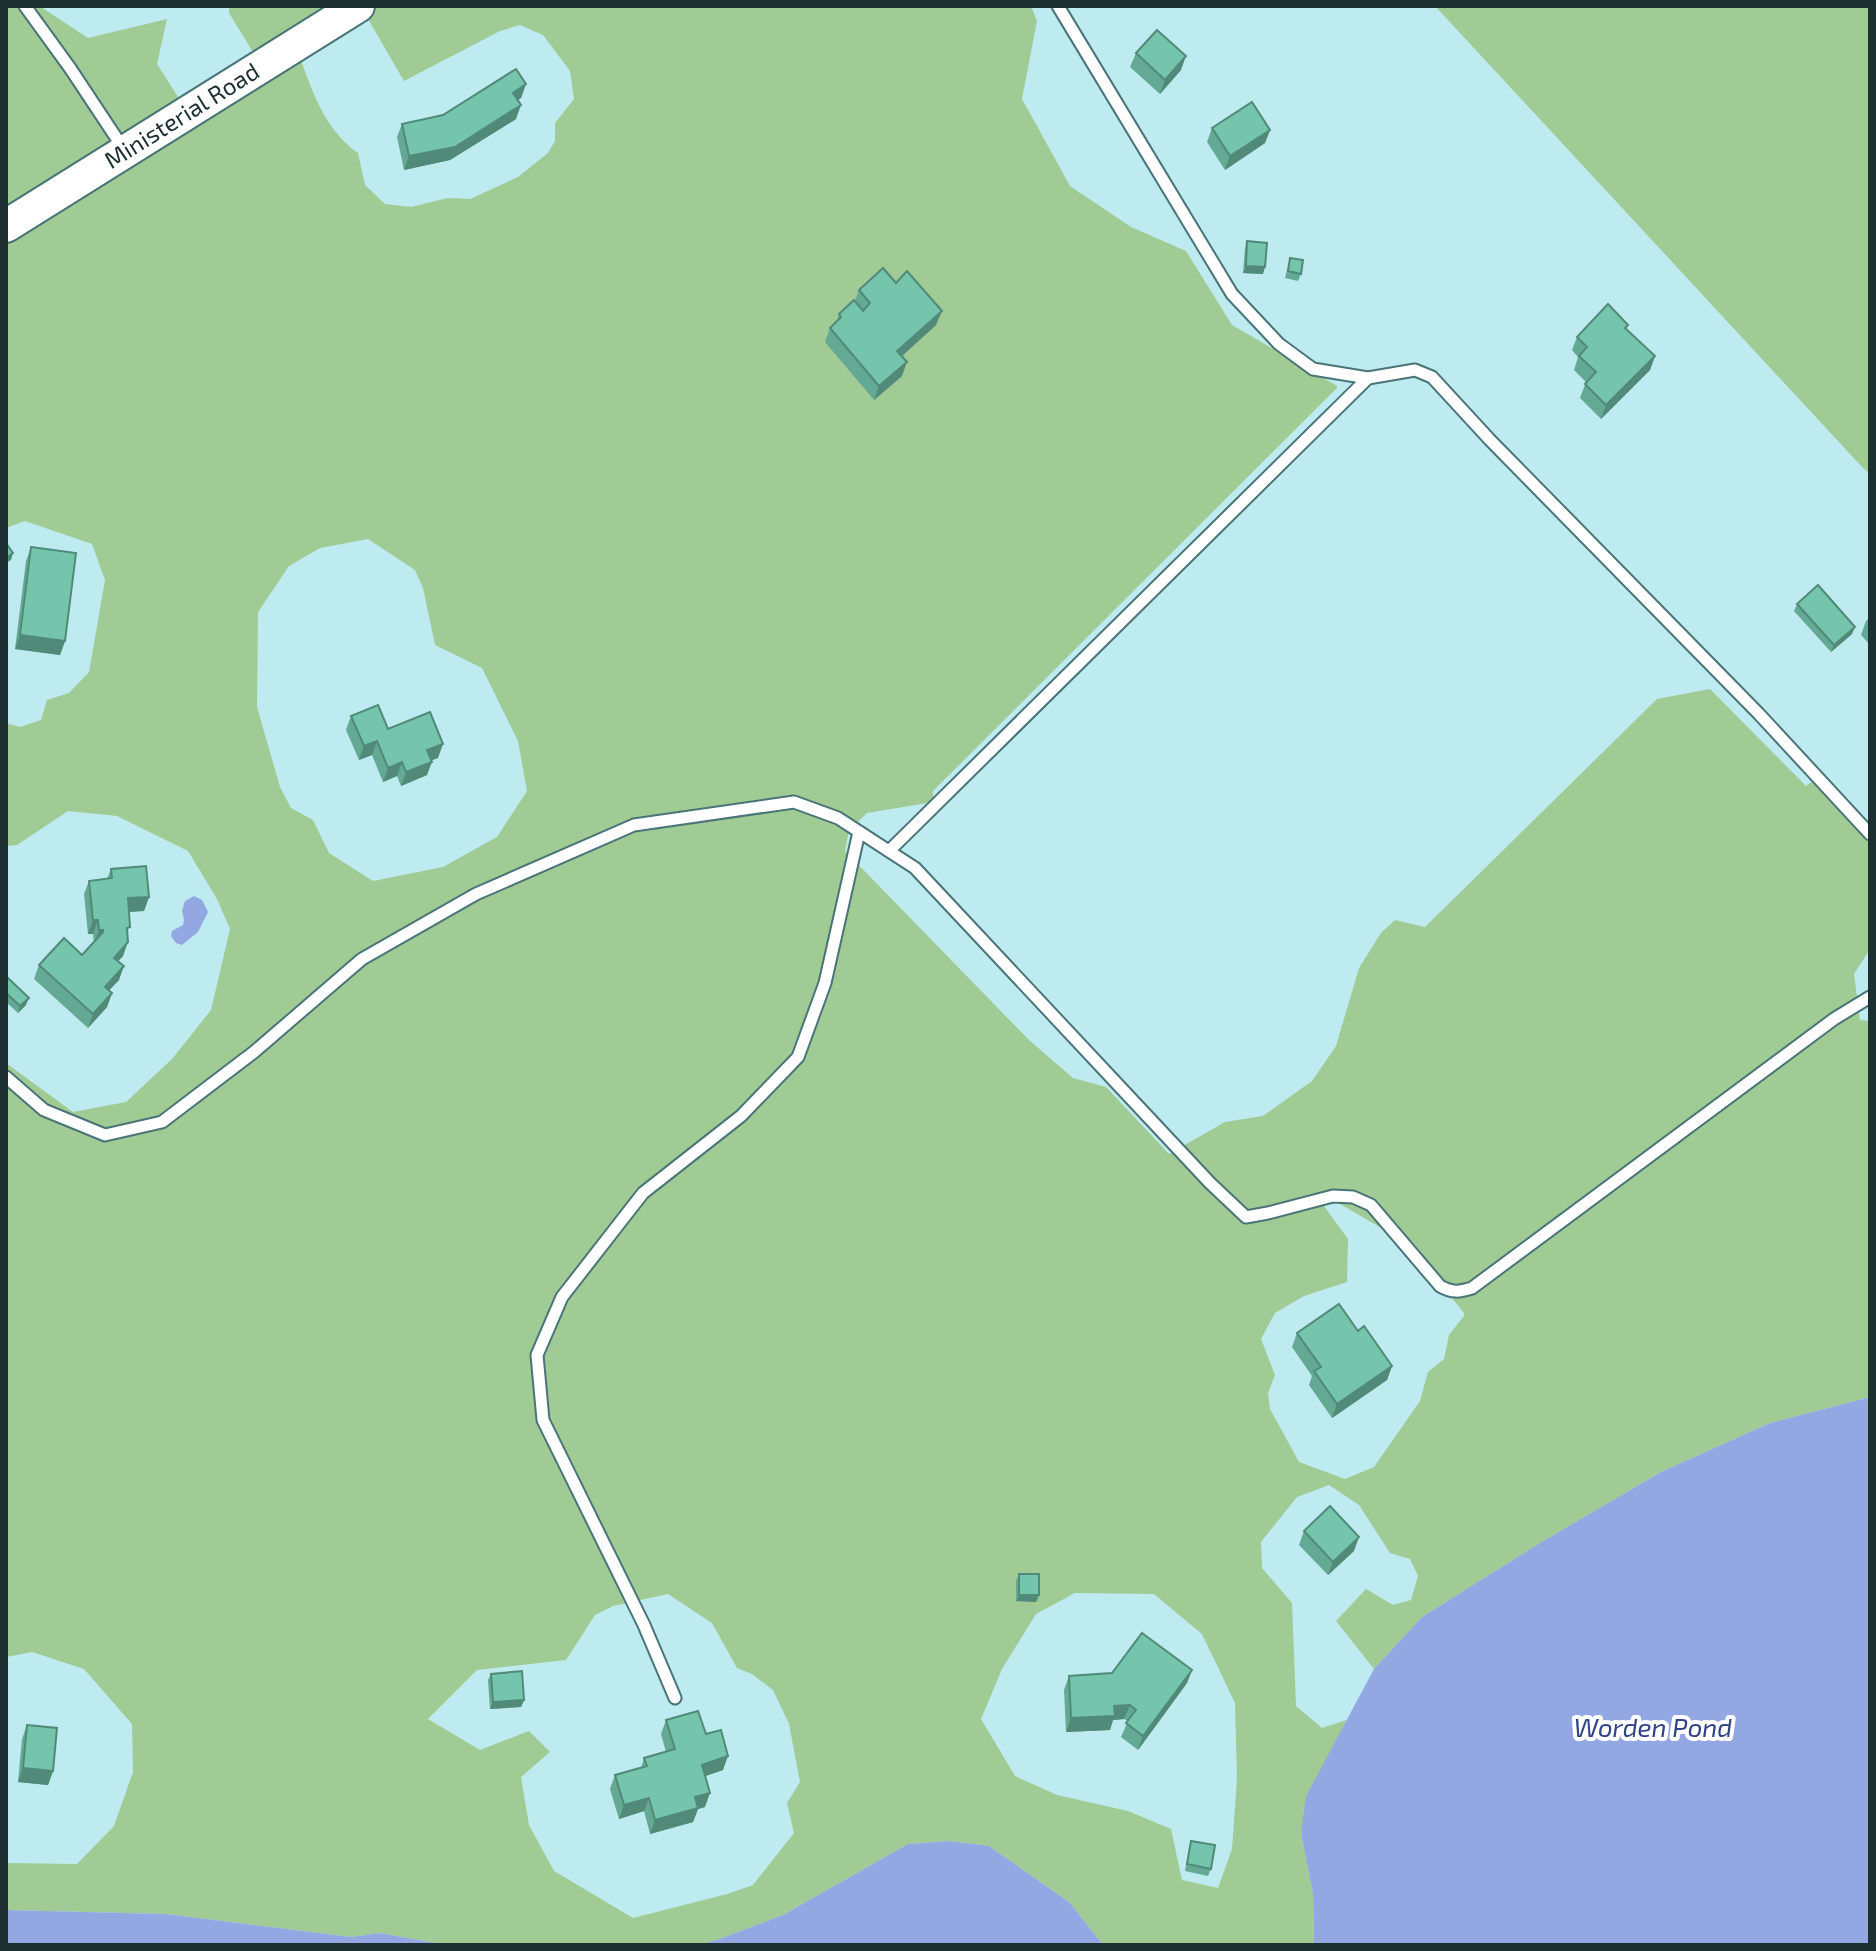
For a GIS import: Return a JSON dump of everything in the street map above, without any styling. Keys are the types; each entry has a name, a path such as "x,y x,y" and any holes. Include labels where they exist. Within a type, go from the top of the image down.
{"main road":[{"name":"Ministerial Road","path":"6,226 358,6"}],"lane":[{"path":"25,6 125,151"},
{"path":"1058,6 1232,294 1279,344 1313,369 1368,378 1415,370 1432,377 1759,714 1870,834"},
{"path":"889,851 1368,378"},
{"path":"6,1077 44,1110 105,1135 162,1122 254,1052 362,959 476,894 634,825 794,802 838,818 915,868 1210,1183 1246,1217 1333,1196 1353,1197 1371,1205 1440,1286 1460,1292 1472,1288 1834,1019 1870,997"},
{"path":"675,1698 644,1625 543,1420 537,1355 562,1297 643,1193 741,1116 798,1057 825,983 859,832"}],"green space":[{"path":"6,6 42,6 88,38 167,19 157,64 187,111 261,65 229,13 229,6 1031,6 1037,21 1022,99 1070,186 1131,227 1186,251 1232,325 1337,388 933,791 933,802 867,813 849,831 845,851 1029,1040 1073,1078 1106,1087 1169,1154 1225,1122 1263,1116 1312,1081 1336,1046 1359,968 1381,933 1395,920 1425,927 1657,699 1710,689 1806,786 1814,780 1870,843 1870,949 1854,974 1860,1020 1870,1021 1870,1397 1770,1423 1661,1472 1422,1617 1374,1669 1336,1621 1366,1589 1393,1605 1411,1600 1418,1576 1410,1559 1390,1553 1359,1505 1329,1485 1297,1497 1261,1542 1262,1568 1292,1603 1296,1706 1322,1728 1346,1720 1301,1833 1313,1894 1314,1945 1103,1945 1069,1902 989,1846 949,1841 908,1844 783,1915 696,1945 446,1945 380,1933 352,1937 166,1914 6,1910 6,1863 77,1864 114,1826 133,1772 132,1724 84,1669 32,1652 6,1657 6,1063 73,1112 126,1102 172,1059 211,1010 230,929 217,899 188,851 117,816 68,811 17,845 6,846 6,723 20,727 41,720 47,700 69,693 89,672 105,580 92,544 25,521 6,528","holes":["361,7 404,81 500,31 520,25 543,35 570,71 574,99 555,123 555,141 548,153 518,177 470,199 448,198 411,207 385,204 365,185 358,153 345,143 326,118 295,45","368,539 415,570 423,588 435,645 482,668 518,741 527,791 497,837 443,867 373,881 329,853 313,820 291,808 280,787 257,707 258,612 289,566 320,548","1321,1193 1409,1244 1464,1313 1449,1335 1444,1359 1428,1372 1420,1401 1374,1467 1345,1479 1299,1462 1270,1409 1268,1393 1275,1375 1261,1339 1275,1313 1304,1296 1347,1282 1348,1239 1321,1202","1075,1593 1154,1594 1202,1634 1235,1703 1237,1778 1232,1849 1218,1888 1182,1880 1171,1829 1128,1811 1057,1795 1015,1776 981,1719 1002,1669 1036,1614","668,1594 712,1623 737,1668 752,1674 773,1690 789,1724 800,1782 787,1803 794,1833 753,1885 633,1918 554,1871 529,1825 521,1777 550,1752 529,1731 480,1750 428,1719 477,1670 566,1660 595,1615 613,1606"]},
{"path":"1435,6 1870,6 1870,474 1863,468"}],"water":[{"path":"194,896 202,900 208,912 198,932 182,945 171,936 172,931 183,925 185,901"},
{"name":"Worden Pond","path":"1870,1397 1870,1945 1314,1945 1313,1894 1301,1833 1306,1796 1374,1669 1422,1617 1661,1472 1770,1423"},
{"path":"949,1841 989,1846 1069,1902 1103,1945 696,1945 783,1915 908,1844"},
{"path":"6,1910 166,1914 352,1937 380,1933 446,1945 6,1945"}],"building":[{"path":"1157,30 1186,56 1165,80 1136,53"},
{"path":"516,69 526,84 513,93 521,105 455,147 409,156 402,124 443,115"},
{"path":"1252,102 1270,130 1230,156 1212,128"},
{"path":"1247,241 1267,243 1265,267 1246,266"},
{"path":"1290,258 1303,260 1301,274 1288,271"},
{"path":"883,268 896,283 907,271 942,311 897,351 907,362 879,386 830,328 854,300 863,311 870,303 859,290"},
{"path":"1608,304 1628,325 1625,328 1655,356 1606,405 1585,384 1596,372 1579,356 1587,347 1577,337"},
{"path":"6,543 13,553 6,558"},
{"path":"31,547 76,553 65,641 20,635"},
{"path":"1818,585 1855,627 1834,645 1797,604"},
{"path":"378,705 388,729 430,712 443,744 427,750 432,762 406,772 402,762 388,768 377,741 364,746 351,716"},
{"path":"146,866 149,897 128,898 128,942 114,958 124,966 105,987 112,993 93,1014 39,965 64,938 82,955 103,932 99,930 98,920 93,920 89,881 112,878 111,869"},
{"path":"8,978 29,998 20,1006 6,993"},
{"path":"1339,1304 1358,1331 1364,1326 1392,1366 1337,1404 1314,1371 1321,1367 1297,1333"},
{"path":"1330,1506 1359,1537 1333,1562 1304,1531"},
{"path":"1019,1574 1039,1574 1039,1595 1019,1595"},
{"path":"1142,1633 1192,1670 1143,1736 1126,1723 1136,1710 1130,1705 1114,1706 1115,1716 1071,1718 1069,1676 1112,1673"},
{"path":"522,1671 524,1700 493,1702 491,1674"},
{"path":"698,1711 706,1734 721,1730 728,1756 702,1765 710,1793 695,1797 698,1808 655,1820 649,1798 624,1805 615,1775 647,1766 644,1758 675,1749 666,1720"},
{"path":"27,1725 57,1728 53,1771 23,1768"},
{"path":"1191,1841 1215,1845 1211,1869 1187,1864"}]}
